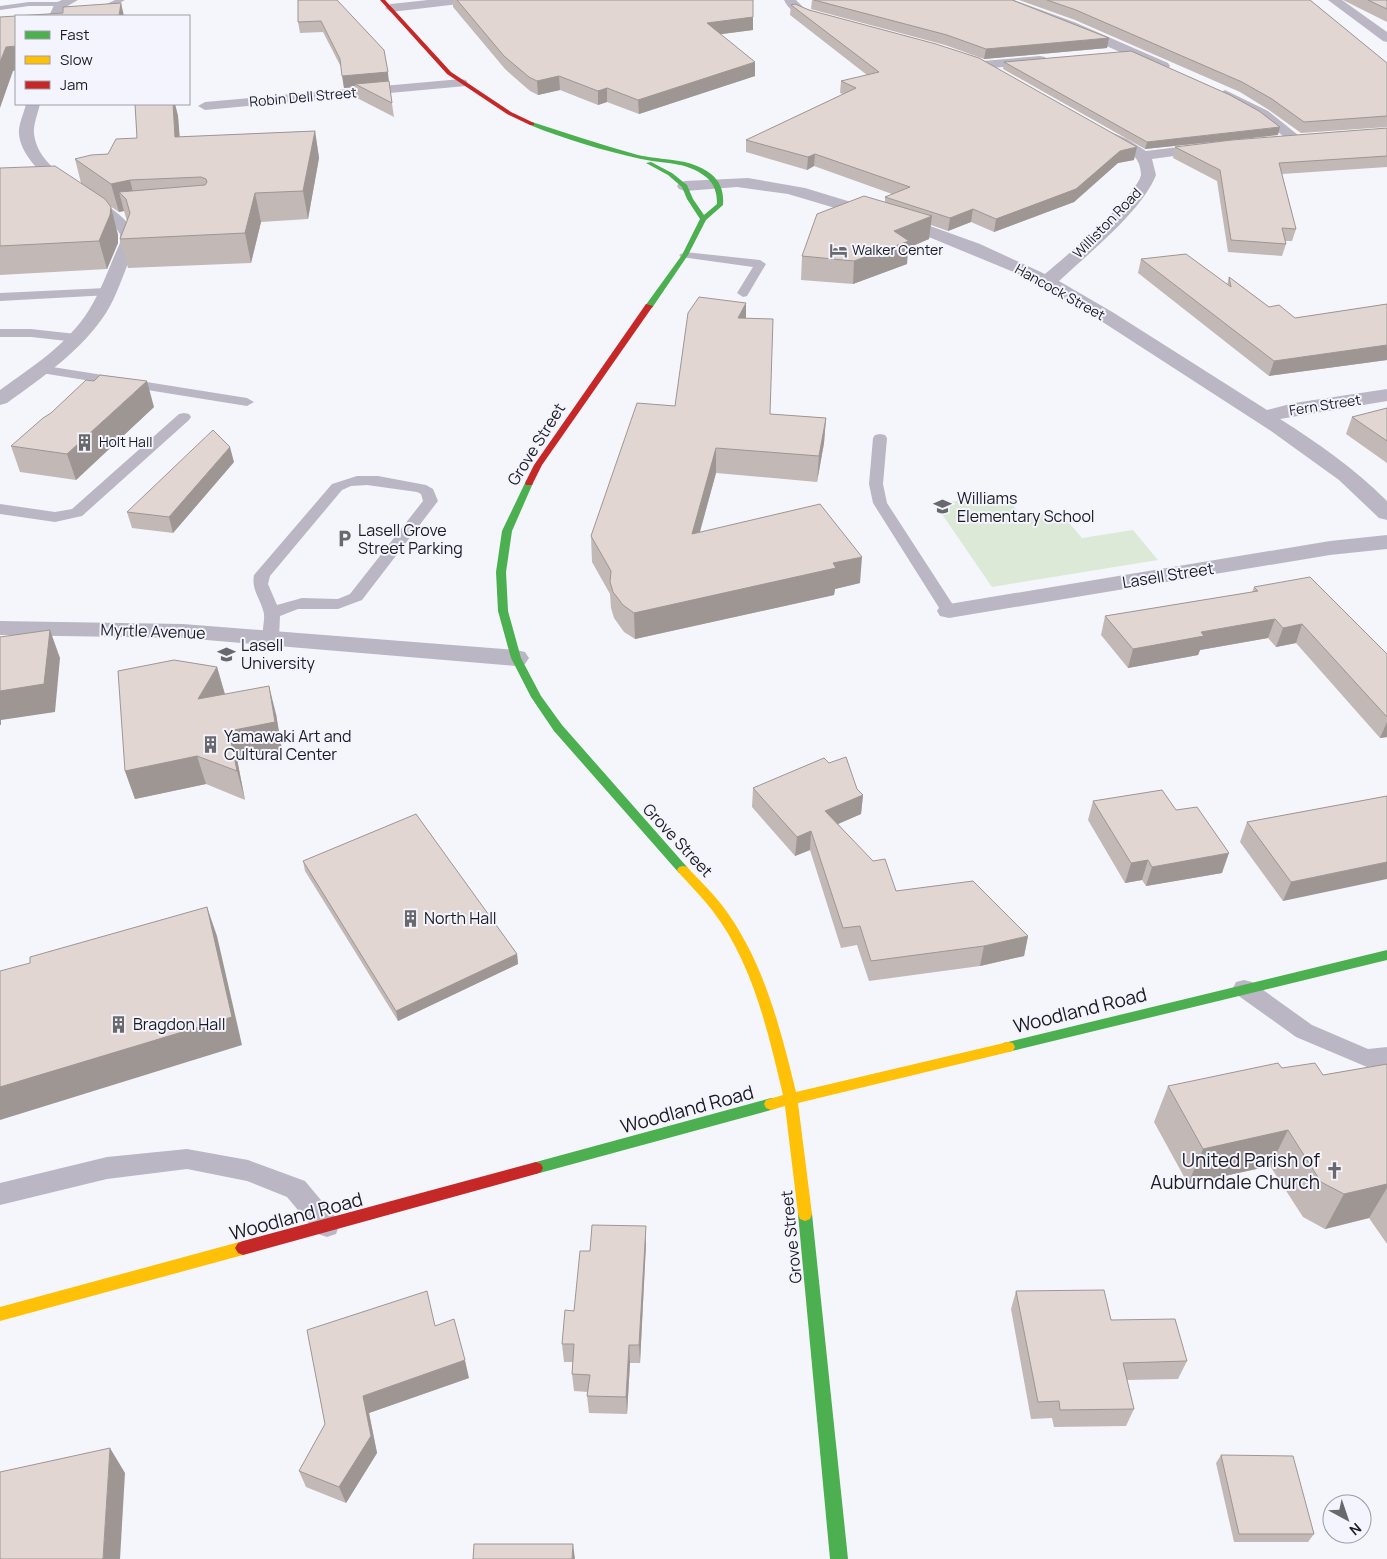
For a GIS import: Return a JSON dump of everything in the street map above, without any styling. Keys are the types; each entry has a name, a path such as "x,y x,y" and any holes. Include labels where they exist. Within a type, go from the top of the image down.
{"main road":[{"path":"386,4 438,62 461,82 530,124 646,158 669,159 685,163 706,174 716,183"},
{"path":"646,158 650,166 670,174 685,186 690,198 704,219"},
{"name":"Grove Street","path":"716,183 721,193 720,205 704,219 685,255 538,465 520,499 507,532 501,572 503,611 516,658 536,697 558,728 643,827 706,894 732,930 755,977 771,1019 791,1099 839,1559"},
{"name":"Woodland Road","path":"0,1314 791,1099 1244,988 1387,955"}],"street":[{"path":"386,4 458,0"},
{"path":"790,0 790,4 798,10 842,24"},
{"path":"1003,0 1070,25 1174,71"},
{"path":"1334,0 1387,38"},
{"path":"55,15 58,8 68,2"},
{"path":"1106,54 1131,52"},
{"path":"1005,77 976,63 1049,59"},
{"name":"Robin Dell Street","path":"205,106 461,82"},
{"path":"1217,90 1264,114 1296,139"},
{"path":"0,399 40,369 76,338 91,322 128,243 128,234 122,216 61,183 31,151 26,133 33,105"},
{"path":"1091,125 1143,156 1229,144"},
{"path":"1277,140 1314,138"},
{"name":"Williston Road","path":"1047,282 1140,192 1148,176 1147,165 1143,156"},
{"name":"Hancock Street","path":"685,186 743,182 768,185 861,209 982,251 1047,282 1263,417 1354,480 1387,513"},
{"name":"Fern Street","path":"1263,417 1294,409 1387,396"},
{"name":"Lasell Street","path":"949,611 1330,548 1387,542"},
{"name":"Myrtle Avenue","path":"0,628 147,629 272,626 516,658"}],"lane":[{"path":"100,15 103,9 121,0"},
{"path":"0,8 68,2"},
{"path":"14,14 18,5"},
{"path":"685,255 760,264 743,293"},
{"path":"0,297 106,292"},
{"path":"0,333 31,333 76,338"},
{"path":"40,369 247,402"},
{"path":"0,509 55,517 72,515 82,510 184,417"},
{"path":"880,438 876,494 885,512 949,611"},
{"path":"366,480 421,488 428,492 431,501 356,597 335,605 297,604 272,626 260,584 262,575 337,486 350,481 366,480"},
{"path":"1244,988 1304,1031 1366,1058 1387,1056"},
{"path":"0,1194 107,1168 186,1159 248,1171 296,1189 328,1226"}],"green space":[{"path":"1004,494 1022,517 1060,512 1082,538 1133,530 1158,560 992,587 935,504"}],"building":[{"path":"298,0 337,0 384,50 388,72 342,76 340,59 321,21 298,22"},
{"path":"457,0 753,0 753,17 707,23 755,62 638,100 607,88 598,91 559,76 537,81 529,77 504,56"},
{"path":"814,0 1012,0 1109,38 986,49 947,35"},
{"path":"1047,0 1310,0 1387,63 1387,116 1304,122 1272,99 1242,82 1076,10"},
{"path":"1368,0 1387,0 1387,9"},
{"path":"121,3 119,15 32,15 63,13 63,7"},
{"path":"795,4 809,10 936,44 979,58 1137,147 1120,151 1076,189 996,219 973,209 950,218 885,197 910,187 815,154 808,157 746,140 856,88 841,81 879,72 791,5"},
{"path":"15,16 15,46 6,47 0,62 0,17"},
{"path":"1131,51 1230,95 1259,111 1280,127 1147,142 1004,62"},
{"path":"389,81 392,103 355,84"},
{"path":"135,105 173,105 175,137 315,131 303,191 255,193 245,233 120,239 130,213 126,199 119,192 205,185 207,182 206,179 201,177 130,180 111,184 75,159 91,155 108,154 116,139 137,138"},
{"path":"1387,128 1387,156 1279,163 1296,229 1282,228 1286,244 1231,240 1220,170 1175,147 1232,140"},
{"path":"55,166 105,199 111,207 110,215 99,241 0,246 0,168"},
{"path":"864,196 932,216 894,231 909,241 854,261 802,256 817,214"},
{"path":"1186,254 1231,287 1229,277 1269,307 1279,305 1295,318 1387,304 1387,345 1274,361 1141,259"},
{"path":"699,297 746,303 738,318 773,319 770,414 826,418 819,456 716,448 692,534 820,504 862,557 833,563 836,568 634,613 623,605 613,592 610,582 611,571 591,536 637,403 675,406 688,313"},
{"path":"100,375 147,381 67,454 11,446 51,413 86,380 94,381"},
{"path":"1387,408 1387,441 1352,417"},
{"path":"213,430 230,447 169,517 127,512"},
{"path":"1310,577 1387,654 1387,717 1302,624 1283,628 1275,619 1201,632 1204,636 1133,649 1105,616 1258,591 1254,587"},
{"path":"50,630 44,684 0,691 0,637"},
{"path":"174,660 217,667 198,699 269,686 275,722 229,731 237,771 197,756 125,771 118,671"},
{"path":"846,757 857,789 863,795 825,811 873,861 885,859 896,891 973,881 1028,936 984,946 871,961 860,926 843,928 811,831 797,837 753,788 824,758 829,763"},
{"path":"1162,790 1176,810 1197,807 1229,853 1152,867 1148,860 1131,863 1093,801"},
{"path":"1387,796 1387,862 1291,882 1247,822"},
{"name":"North Hall","path":"416,814 517,954 396,1011 303,861"},
{"name":"Bragdon Hall","path":"207,907 232,1017 0,1087 0,971 30,963 30,957"},
{"path":"1278,1063 1282,1068 1315,1063 1323,1075 1387,1064 1387,1184 1344,1194 1321,1182 1288,1130 1203,1149 1168,1086"},
{"path":"592,1225 646,1226 639,1345 629,1345 626,1397 587,1396 590,1375 572,1374 574,1344 562,1344 565,1310 574,1311 580,1251 590,1251"},
{"path":"1104,1290 1111,1320 1175,1319 1187,1361 1123,1363 1134,1409 1060,1410 1059,1401 1038,1402 1016,1291"},
{"path":"427,1291 435,1326 454,1319 465,1360 363,1396 371,1436 339,1487 299,1471 325,1424 307,1330"},
{"path":"110,1448 103,1559 0,1559 0,1472"},
{"path":"1221,1455 1293,1456 1314,1534 1239,1534"},
{"path":"474,1544 573,1544 572,1559 473,1559"}],"traffic: fast":[{"path":"532,124 559,134 636,156 690,165 705,173 715,183 720,195 720,205 703,219 685,255 649,306"},
{"path":"649,163 670,174 685,186 690,199 703,219"},
{"path":"529,483 507,531 501,572 503,611 516,658 536,697 558,728 683,870"},
{"path":"1008,1047 1387,955"},
{"path":"536,1168 771,1104"},
{"path":"805,1214 839,1559"}],"traffic: slow":[{"path":"683,870 717,908 745,954 771,1019 791,1099 805,1214"},
{"path":"771,1104 1008,1047"},
{"path":"0,1314 243,1248"}],"traffic: jam":[{"path":"382,0 449,73 509,113 532,124"},
{"path":"529,483 538,465 649,306"},
{"path":"243,1248 536,1168"}],"place":[{"name":"Walker Center","path":"838,250"},
{"name":"Holt Hall","path":"85,442"},
{"name":"Williams Elementary School","path":"943,507"},
{"name":"Lasell Grove Street Parking","path":"344,539"},
{"name":"Lasell University","path":"227,654"},
{"name":"Yamawaki Art and Cultural Center","path":"210,745"},
{"name":"North Hall","path":"410,918"},
{"name":"Bragdon Hall","path":"119,1024"},
{"name":"United Parish of Auburndale Church","path":"1334,1171"}]}
